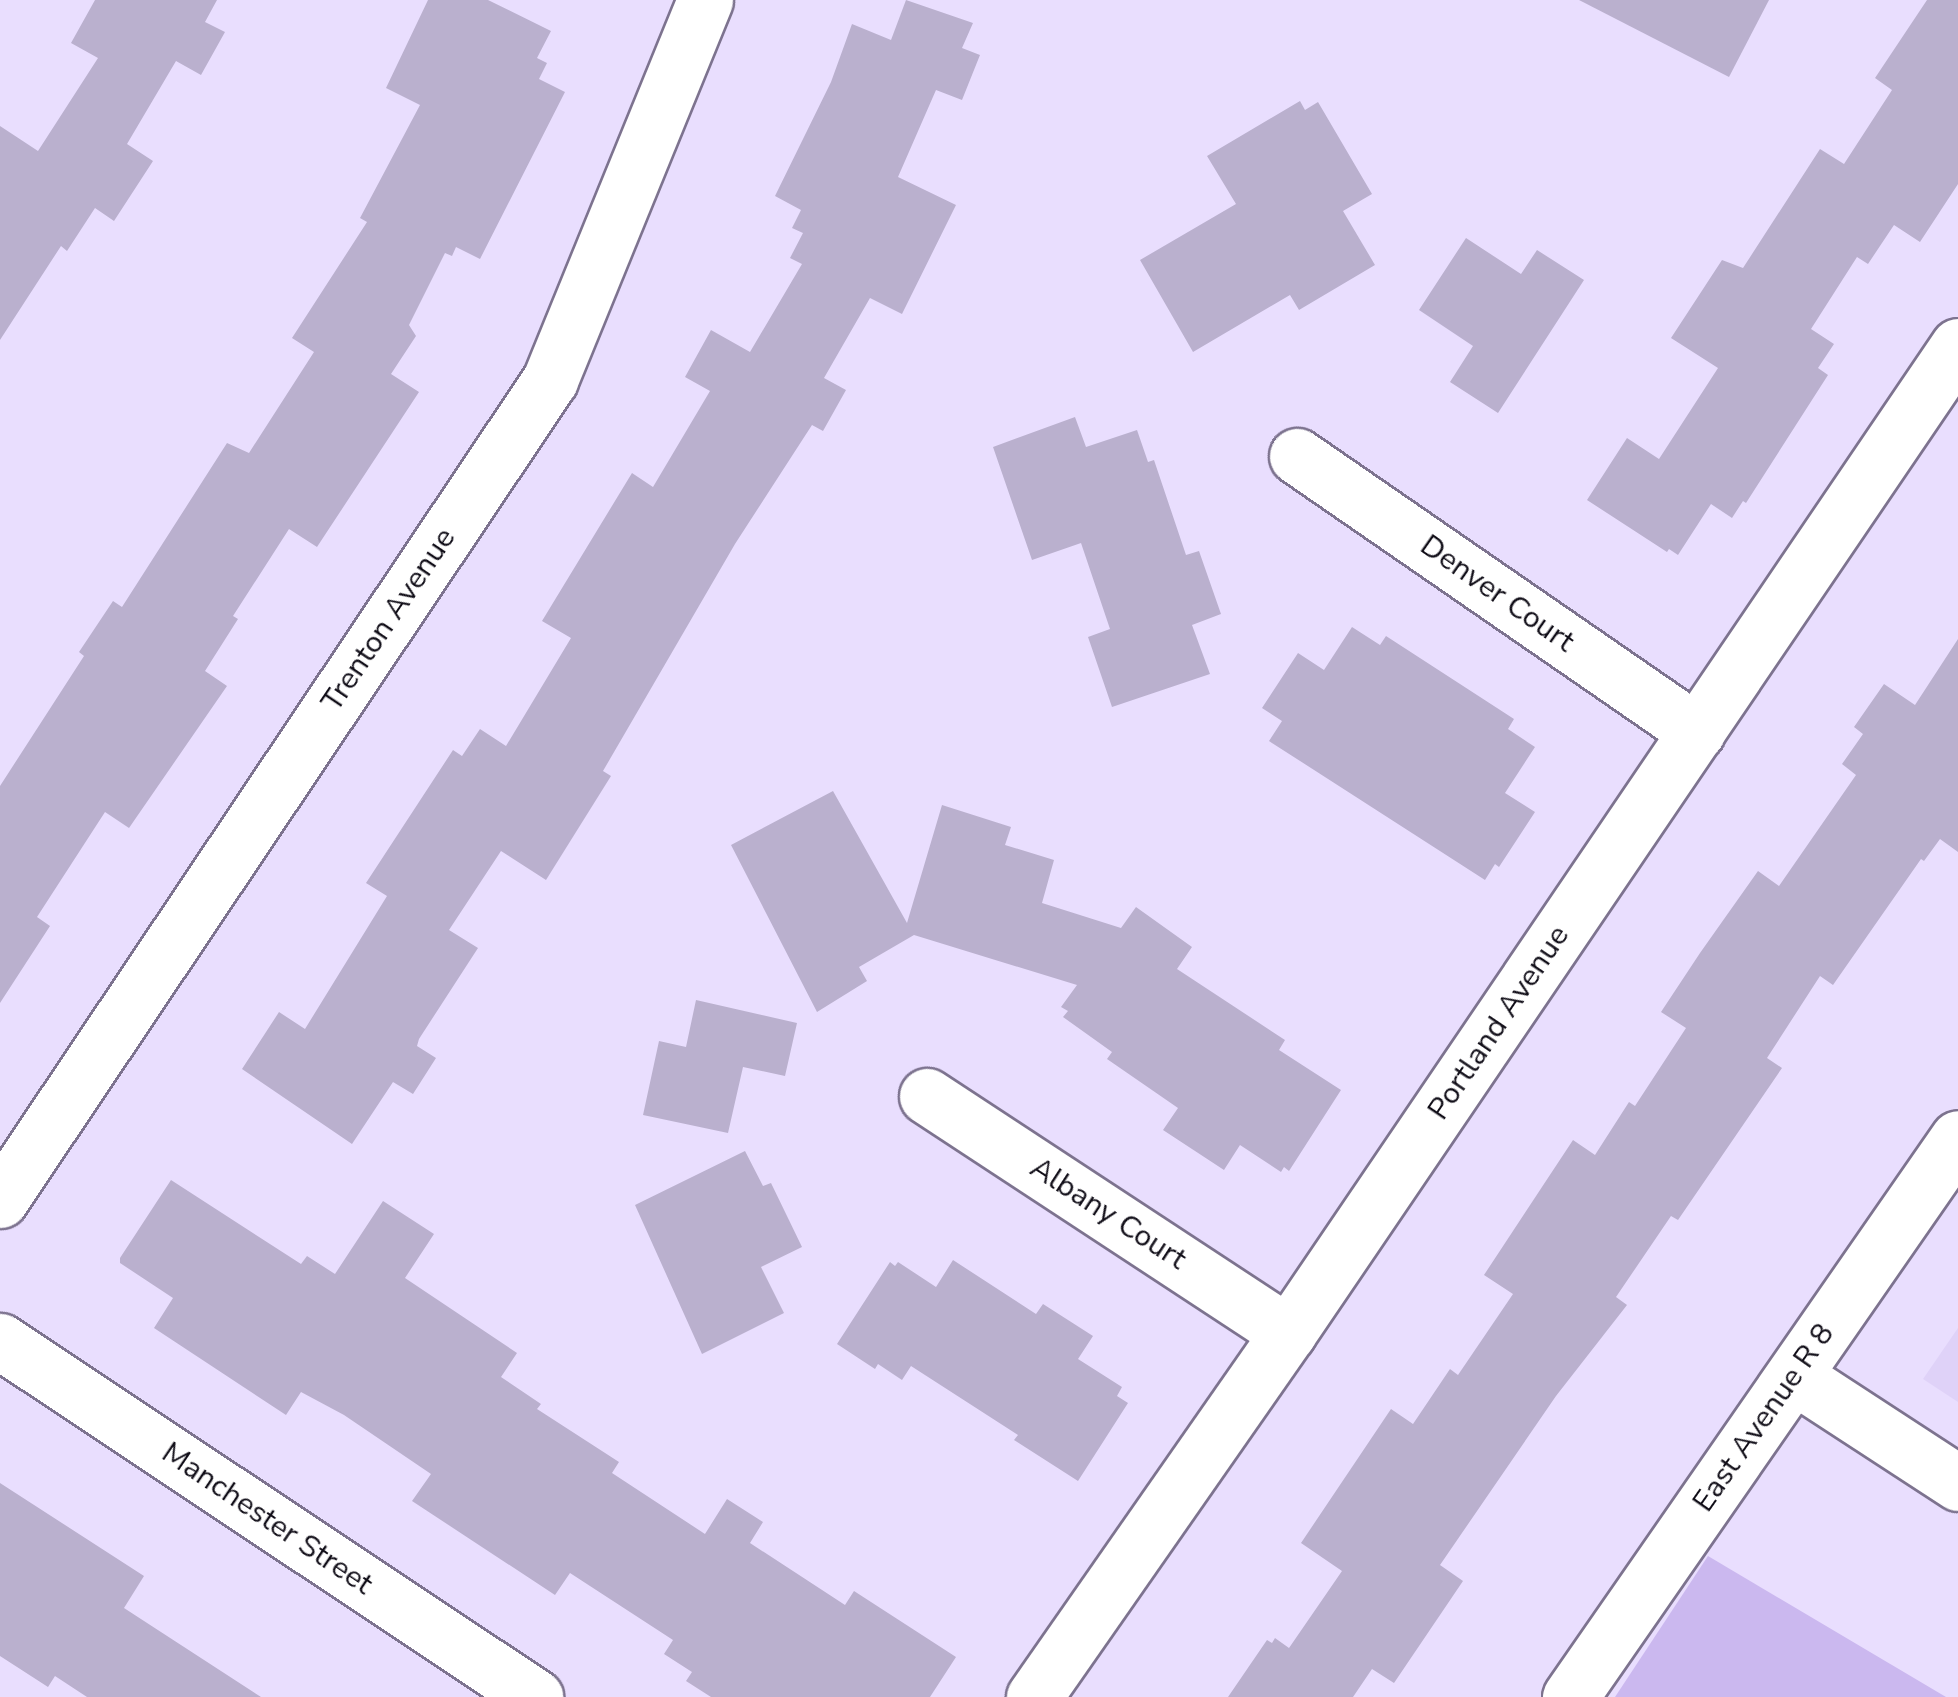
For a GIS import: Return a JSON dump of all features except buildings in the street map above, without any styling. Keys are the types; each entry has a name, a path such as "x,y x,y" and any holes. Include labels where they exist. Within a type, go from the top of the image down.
{"street":[{"name":"Trenton Avenue","path":"0,1200 550,380 705,0"},
{"name":"Portland Avenue","path":"1034,1697 1288,1332 1958,346"},
{"name":"Denver Court","path":"1298,456 1697,732"},
{"name":"Albany Court","path":"927,1096 1288,1332"},
{"name":"East Avenue R 8","path":"1570,1697 1958,1138"},
{"name":"Manchester Street","path":"0,1341 535,1697"},
{"path":"1794,1376 1958,1483"}],"shaded area":[{"path":"1958,1328 1958,1402 1923,1379"},
{"path":"1708,1556 1946,1697 1615,1697"}]}
